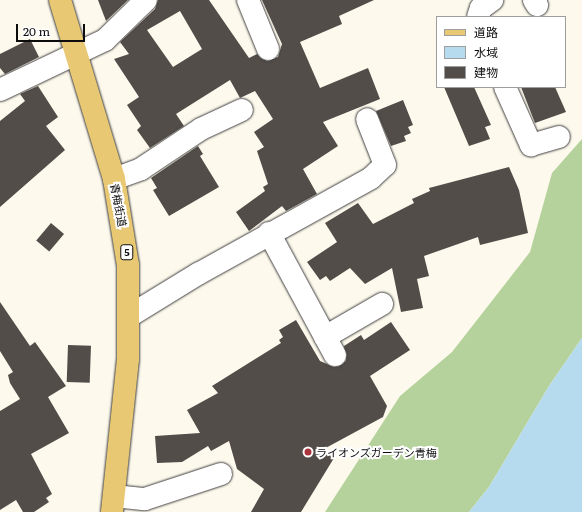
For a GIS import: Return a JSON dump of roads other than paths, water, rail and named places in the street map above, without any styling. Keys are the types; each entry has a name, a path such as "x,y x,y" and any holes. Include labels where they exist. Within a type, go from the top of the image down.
{"main road":[{"name":"青梅街道","path":"60,0 114,179 128,265 131,315 113,504"}],"lane":[{"path":"0,90 77,54 112,35 146,0"},
{"path":"248,0 268,49"},
{"path":"478,16 481,8 492,0"},
{"path":"505,88 531,145 559,137"},
{"path":"114,179 141,169 201,129 242,110"},
{"path":"131,315 269,233 371,178 385,165 367,119"},
{"path":"269,233 330,346 382,304"},
{"path":"113,504 145,499 221,474"}],"water":[{"path":"582,338 582,512 469,512 489,487 549,386"}],"place":[{"name":"ライオンズガーデン青梅","path":"308,452"}]}
